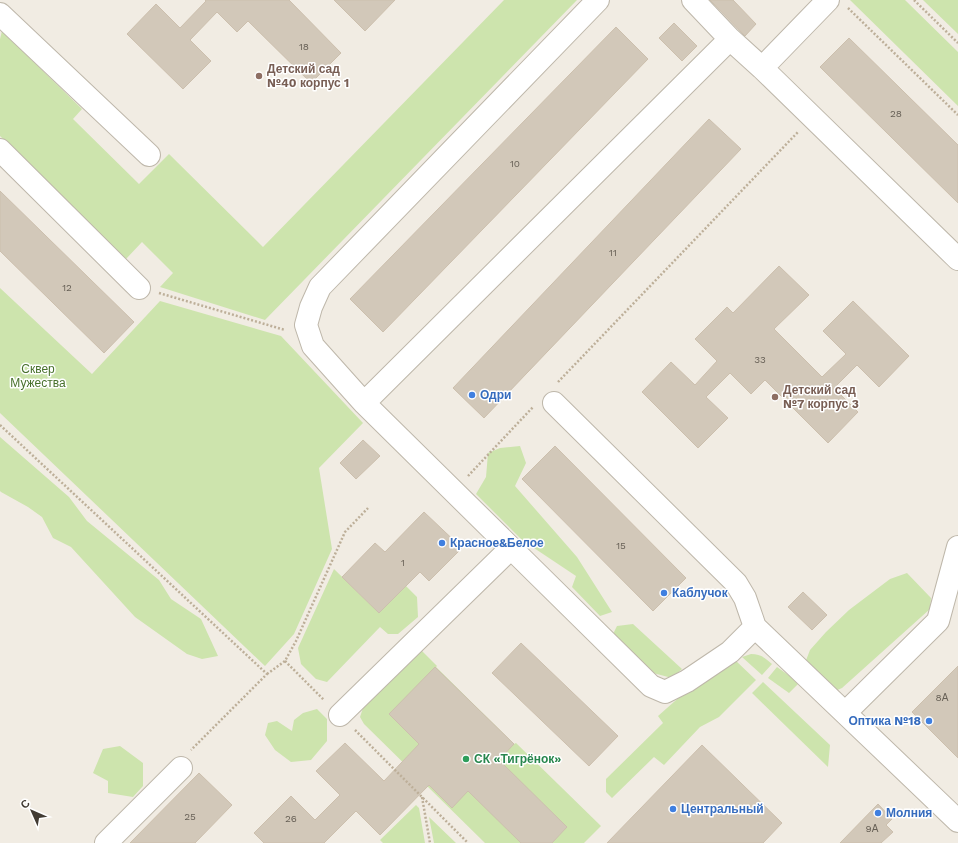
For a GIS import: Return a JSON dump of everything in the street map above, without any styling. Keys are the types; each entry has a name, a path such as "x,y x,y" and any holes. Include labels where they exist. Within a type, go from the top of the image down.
{"lane":[{"path":"598,0 320,287 311,307 306,325 313,346 364,403 651,686 665,692 687,681 730,652 755,627"},
{"path":"693,0 730,38 958,259"},
{"path":"762,68 828,0"},
{"path":"0,14 149,156"},
{"path":"364,403 730,38"},
{"path":"0,150 139,288"},
{"path":"548,398 736,583 745,598 755,627 958,821"},
{"path":"846,713 938,621 958,547"},
{"path":"340,715 511,548"},
{"path":"106,843 181,768"}],"path":[{"path":"914,0 958,43"},
{"path":"848,8 958,114"},
{"path":"454,491 548,398 812,116"},
{"path":"139,288 310,337"},
{"path":"0,425 267,674"},
{"path":"181,768 189,752 267,674 285,661 296,641 345,532 368,508"},
{"path":"285,661 468,843"},
{"path":"422,796 430,843"}],"green space":[{"path":"504,0 577,0 265,320 160,287 173,273 142,242 126,259 0,136 0,39 2,31 82,109 73,119 139,184 169,154 263,247"},
{"path":"850,0 905,0 958,52 958,106"},
{"path":"923,0 958,0 958,34"},
{"name":"Сквер Мужества","path":"0,288 92,374 160,301 281,336 363,423 319,468 332,549 294,634 265,666 0,413"},
{"path":"0,437 69,497 87,521 159,580 171,599 201,619 218,656 202,659 187,654 135,617 71,547 53,538 42,517 0,491"},
{"path":"520,446 526,463 515,486 577,557 612,612 600,616 572,587 576,576 522,540 476,494 486,477 488,453 500,448"},
{"path":"334,569 379,613 406,586 417,597 418,617 398,634 388,634 380,627 327,682 316,679 301,664 298,648"},
{"path":"907,573 931,598 930,609 842,688 833,692 805,663 810,650 849,610 890,579"},
{"path":"633,624 682,669 672,678 653,673 622,645 613,634 617,626"},
{"name":"СК «Тигрёнок»","path":"421,650 437,666 436,667 514,744 516,743 601,826 584,843 485,843 364,724 360,717 363,708"},
{"path":"751,654 765,658 772,664 762,675 742,657"},
{"path":"735,660 756,680 719,717 700,727 664,765 654,757 612,798 606,792 606,779 663,723 658,716 692,686"},
{"path":"777,667 798,684 789,693 768,678"},
{"path":"763,682 830,745 828,767 752,693"},
{"path":"317,709 327,719 327,741 311,760 291,762 275,750 265,735 268,723 277,721 292,731 294,720 303,713"},
{"path":"120,746 143,763 143,786 133,797 108,793 108,781 93,773 103,749"},
{"path":"416,805 419,808 425,843 383,843 380,840"},
{"path":"429,817 456,843 434,843"}],"building":[{"path":"205,0 289,0 341,53 311,83 248,21 237,32 217,12 190,40 211,61 183,89 127,34 156,4 180,28 206,1"},
{"path":"334,0 395,0 365,31"},
{"path":"710,0 733,0 756,24 745,36"},
{"path":"674,23 697,46 682,61 659,38"},
{"path":"616,27 648,59 383,332 350,299"},
{"path":"849,38 958,145 958,203 820,67"},
{"path":"709,119 741,149 484,418 453,388"},
{"path":"0,191 134,322 104,353 0,251"},
{"path":"779,266 809,295 774,329 822,377 846,354 823,331 853,301 909,356 879,387 857,365 834,388 858,412 828,443 765,380 751,394 730,373 706,397 728,418 698,448 642,392 671,362 695,385 717,361 695,339 727,307 733,313"},
{"path":"363,440 380,456 356,479 340,463"},
{"path":"555,446 686,578 653,611 522,479"},
{"path":"424,512 462,548 429,581 420,572 379,613 342,577 375,543 385,552"},
{"path":"803,592 827,615 812,630 788,607"},
{"path":"521,643 618,736 589,766 492,673"},
{"path":"958,666 958,758 912,712"},
{"name":"СК «Тигрёнок»","path":"435,667 514,744 499,760 567,827 552,843 521,843 468,791 452,808 429,785 380,835 356,811 324,843 264,843 254,833 291,796 315,820 340,795 316,771 345,743 384,781 419,744 389,714"},
{"path":"702,745 782,823 763,843 607,843"},
{"path":"199,773 232,805 195,843 130,843"},
{"path":"878,804 892,819 886,825 893,832 881,843 840,843"}],"place":[{"name":"Детский сад №40 корпус 1","path":"259,76"},
{"name":"Одри","path":"472,395"},
{"name":"Детский сад №7 корпус 3","path":"775,397"},
{"name":"Красное&Белое","path":"442,543"},
{"name":"Каблучок","path":"664,593"},
{"name":"Оптика №18","path":"929,721"},
{"name":"СК «Тигрёнок»","path":"466,759"},
{"name":"Центральный","path":"673,809"},
{"name":"Молния","path":"878,813"}]}
